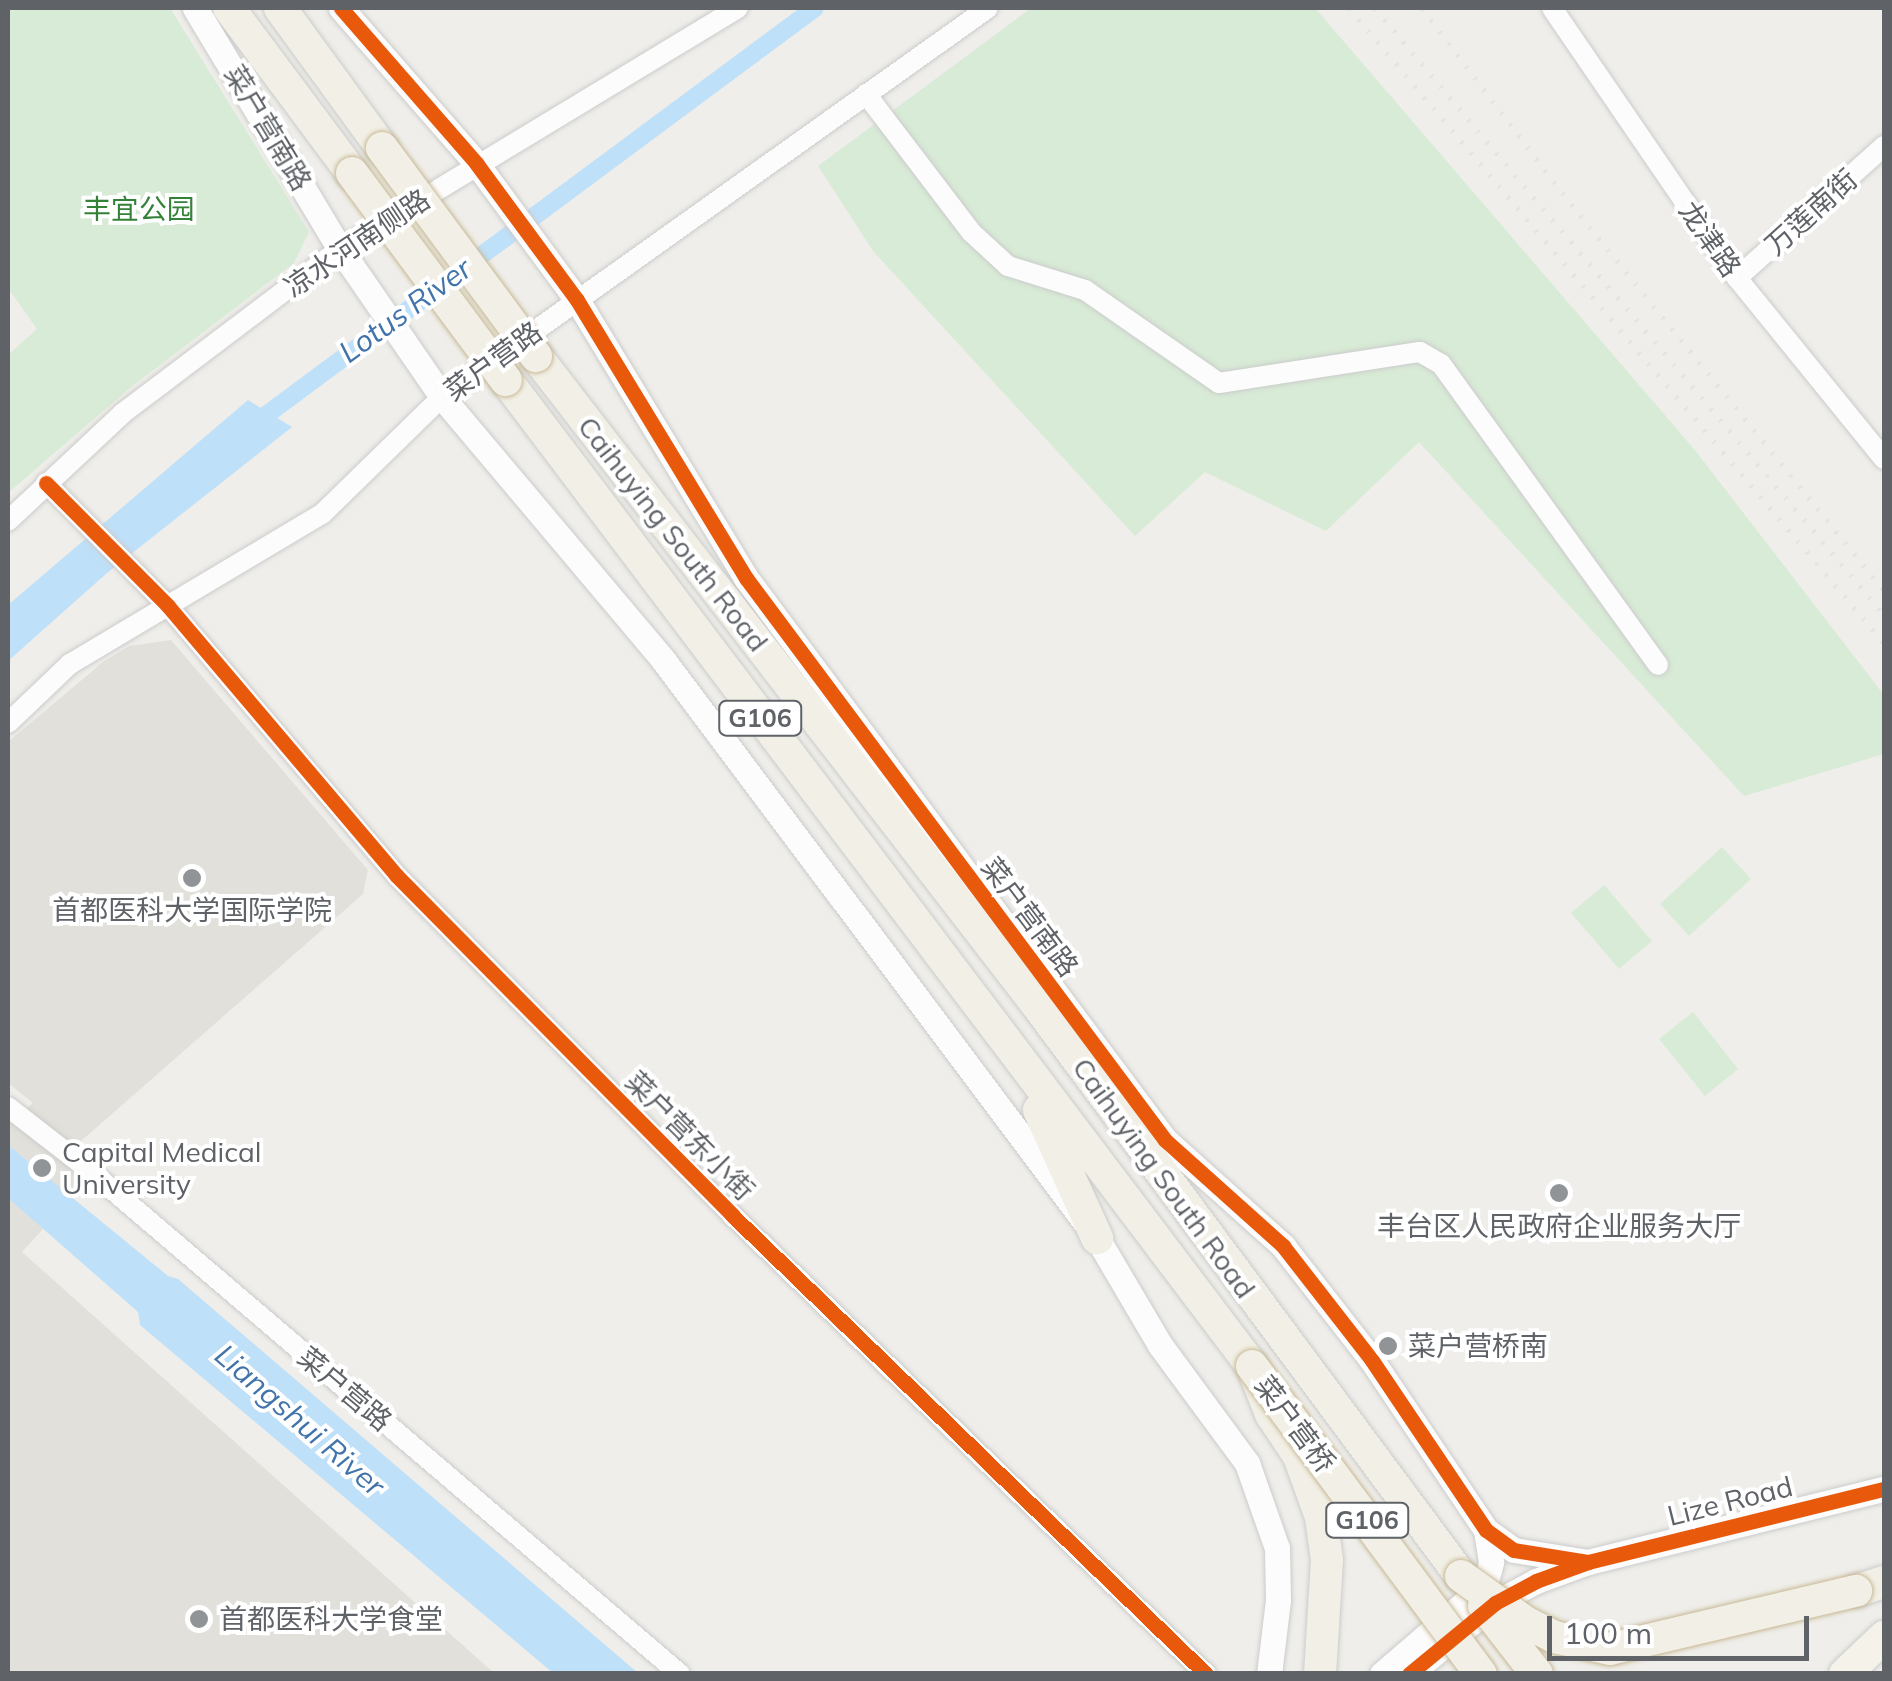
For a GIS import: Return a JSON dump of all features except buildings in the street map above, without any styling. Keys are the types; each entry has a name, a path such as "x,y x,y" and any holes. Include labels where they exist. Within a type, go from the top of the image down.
{"highway":[{"name":"Caihuying South Road","path":"229,8 1014,1056 1252,1366"},
{"name":"Caihuying South Road","path":"280,8 536,356 1038,1006 1461,1576"},
{"path":"1038,1006 1165,1140"},
{"path":"1014,1056 1097,1238"},
{"path":"1252,1366 1272,1414 1299,1456 1321,1517 1327,1560 1320,1674"},
{"name":"菜户营桥","path":"1252,1366 1481,1674"},
{"path":"1461,1576 1525,1622 1554,1637 1610,1649 1884,1582"},
{"name":"G106","path":"1461,1576 1537,1674"}],"main road":[{"path":"1851,1668 1884,1637"}],"street":[{"name":"菜户营南路","path":"195,8 340,250 442,397"},
{"name":"菜户营南路","path":"341,8 476,163 576,300 746,578 1165,1140 1283,1246 1371,1359 1486,1530"},
{"name":"凉水河南侧路","path":"8,521 123,413 340,250 476,163 738,8"},
{"name":"菜户营路","path":"8,723 70,664 322,514 442,397 988,8"},
{"name":"龙津路","path":"1552,8 1737,278 1884,459"},
{"path":"866,94 972,232 1008,266 1085,290 1219,384 1420,352 1441,364 1658,665"},
{"name":"万莲南街","path":"1737,278 1884,146"},
{"path":"442,397 664,661 1097,1238 1160,1345 1252,1476 1277,1548 1274,1668"},
{"name":"菜户营东小街","path":"46,482 168,606 397,876 732,1215 1206,1674"},
{"name":"菜户营路","path":"8,1107 88,1169 680,1674"},
{"name":"Lize Road","path":"1588,1562 1884,1488"},
{"path":"1486,1530 1514,1550 1588,1562"},
{"path":"1382,1674 1485,1586 1491,1562 1486,1530"},
{"path":"1409,1674 1495,1603 1588,1562"}],"shaded area":[{"name":"Capital Medical University","path":"171,640 368,870 363,894 65,1155 87,1181 22,1252 494,1673 8,1673 8,1126 33,1103 8,1083 8,742 103,662 129,646"}],"green space":[{"name":"丰宜公园","path":"8,8 170,8 309,232 294,263 131,387 8,493 8,355 37,329 8,288"},
{"path":"1031,8 1315,8 1694,449 1884,695 1884,754 1744,796 1419,442 1326,531 1205,472 1135,536 873,251 818,166"},
{"path":"1722,847 1751,879 1689,936 1660,904"},
{"path":"1604,885 1652,941 1619,969 1571,913"},
{"path":"1693,1012 1738,1069 1705,1096 1659,1039"}],"water":[{"path":"248,400 292,427 107,573 8,661 8,605"},
{"name":"Liangshui River","path":"8,1145 168,1276 178,1279 638,1673 553,1673 140,1325 138,1312 8,1198"}],"waterway":[{"name":"Lotus River","path":"250,427 815,8"}],"railway":[{"path":"1349,8 1884,643"},
{"path":"1375,8 1884,615"},
{"path":"1422,8 1571,204 1884,591"}],"cycle path":[{"path":"341,8 476,163 577,300 746,578 1165,1140 1283,1246 1371,1359 1486,1530 1514,1550 1588,1562"},
{"path":"46,483 168,606 397,876 732,1215 1206,1674"},
{"path":"1409,1674 1495,1603 1536,1581 1588,1562 1884,1489"}],"place":[{"name":"首都医科大学国际学院","path":"192,878"},
{"name":"Capital Medical University","path":"42,1168"},
{"name":"丰台区人民政府企业服务大厅","path":"1559,1193"},
{"name":"菜户营桥南","path":"1388,1346"},
{"name":"首都医科大学食堂","path":"199,1619"}]}
